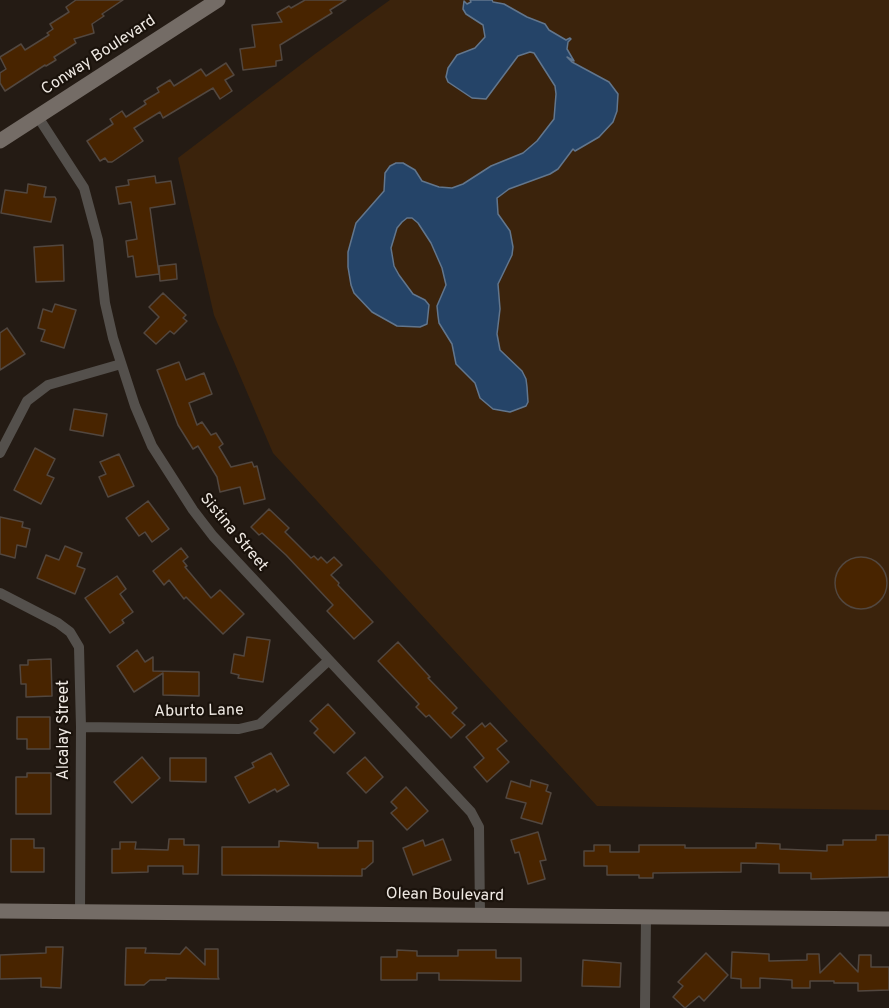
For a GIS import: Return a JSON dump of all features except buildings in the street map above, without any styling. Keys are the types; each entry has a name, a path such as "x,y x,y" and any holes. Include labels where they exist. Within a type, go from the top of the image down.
{"street":[{"name":"Conway Boulevard","path":"0,141 218,0"},
{"name":"Sistina Street","path":"38,117 84,188 98,240 105,303 121,364 152,446 193,510 234,560 471,812 479,827 480,915"},
{"path":"0,453 27,401 48,385 121,364"},
{"name":"Alcalay Street","path":"0,593 58,623 70,632 79,647 80,912"},
{"name":"Aburto Lane","path":"81,727 239,729 260,724 328,660"},
{"name":"Olean Boulevard","path":"0,911 889,919"},
{"path":"645,1008 646,917"}],"shaded area":[{"path":"390,0 889,0 889,810 597,806 273,453 214,315 178,158"}],"water":[{"path":"470,0 492,0 504,4 545,24 549,30 566,40 570,38 567,49 574,61 567,57 609,82 618,94 617,111 613,122 599,137 575,151 573,149 558,169 550,174 509,189 497,198 498,214 510,231 513,247 512,255 498,284 500,309 497,334 500,350 522,371 526,379 528,402 526,406 510,412 493,409 480,398 475,383 456,364 452,344 439,323 437,306 446,285 442,268 431,243 418,223 412,218 407,218 402,222 397,228 391,248 394,266 399,275 413,294 425,300 429,305 427,324 420,327 397,326 372,312 354,293 348,267 348,252 356,223 384,191 385,173 390,166 403,163 415,170 422,181 439,187 452,188 463,184 491,166 523,153 537,141 554,119 555,86 534,53 518,56 486,99 472,98 448,82 446,77 448,68 457,55 475,48 485,37 483,25 466,14 463,9 464,1 467,4 471,2"}]}
